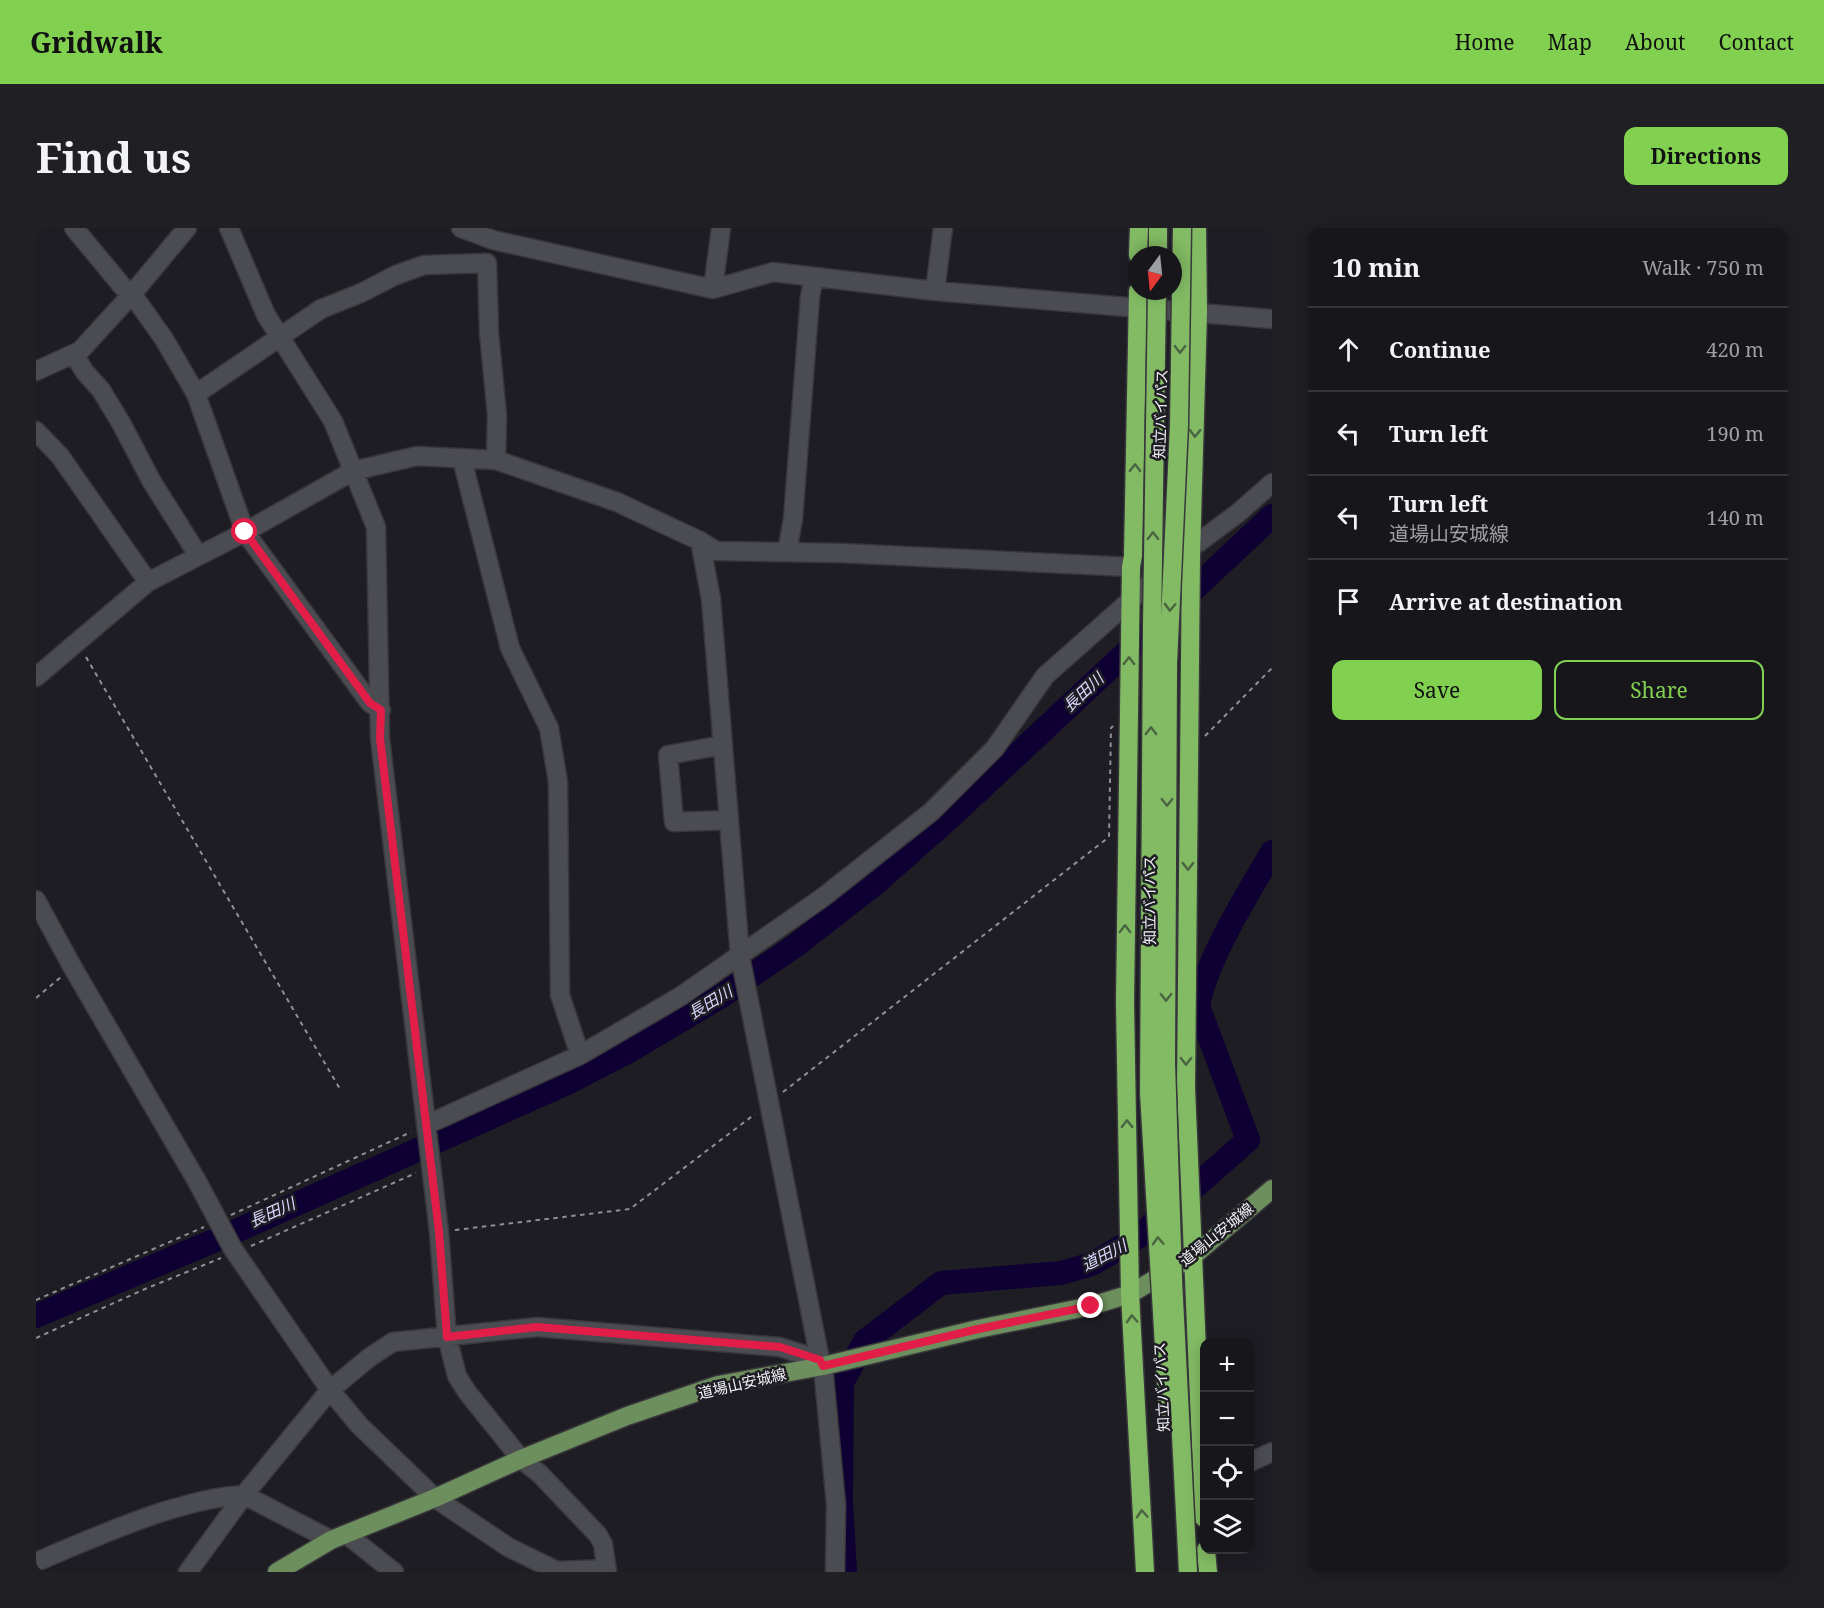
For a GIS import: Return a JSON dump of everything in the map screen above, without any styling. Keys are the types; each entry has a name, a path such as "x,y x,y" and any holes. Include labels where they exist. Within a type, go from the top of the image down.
{"highway":[{"path":"1138,246 1139,228"},
{"path":"1158,228 1158,246"},
{"name":"知立バイパス","path":"1182,228 1179,426 1168,664 1166,1063 1185,1569"},
{"path":"1197,228 1198,312 1192,550 1186,1088 1201,1446"},
{"path":"1137,300 1133,556 1129,632 1125,1002 1130,1294 1145,1572"},
{"name":"知立バイパス","path":"1157,300 1149,1093 1185,1569"},
{"path":"1206,1554 1208,1572"}],"main road":[{"name":"道場山安城線","path":"277,1572 339,1537 435,1498 521,1459 627,1416 718,1385 1091,1306 1130,1294 1192,1257 1272,1189"}],"street":[{"path":"74,228 123,287 132,294 164,339 196,394 245,532 370,703 381,710"},
{"path":"36,371 80,351 132,294 187,228"},
{"path":"36,900 219,1220 233,1249 330,1390 359,1425 435,1498 508,1547 557,1571 607,1571 603,1544 598,1535 540,1474 521,1459 467,1392 457,1376 447,1337 432,1166 380,738 376,527 326,407 266,315 229,228"},
{"path":"460,228 494,234 713,289 773,272 934,291 1128,299"},
{"path":"713,289 721,228"},
{"path":"934,291 943,228"},
{"path":"196,394 321,309 424,265 487,263 489,333 497,415 496,460"},
{"path":"787,552 793,519 810,297 814,278"},
{"path":"1142,300 1198,312 1272,319"},
{"path":"74,354 84,371 101,390 152,482 198,555"},
{"path":"36,431 60,456 148,582"},
{"path":"36,677 148,582 245,532 353,471 417,456 496,460 617,502 700,540 716,551 1131,567"},
{"path":"462,459 510,648 549,729 558,782 560,995 580,1055"},
{"path":"426,1125 580,1055 681,996 822,898 931,812 995,748 1045,676 1130,601 1272,483"},
{"path":"700,540 711,599 740,956 822,1363 836,1505 835,1572"},
{"path":"723,745 668,755 675,822 729,820"},
{"path":"188,1572 244,1496 330,1390 370,1357 393,1342 537,1327 780,1347 822,1363"},
{"path":"1254,1460 1272,1452"},
{"path":"36,1562 115,1527 186,1505 228,1496 244,1496 339,1537 394,1572"}],"path":[{"path":"77,642 340,1089"},
{"path":"1205,736 1272,668"},
{"path":"439,1232 630,1209 770,1103 1109,837 1111,728 1129,699"},
{"path":"36,998 73,968"}],"waterway":[{"name":"長田川","path":"36,1316 218,1239 565,1084 631,1050 720,997 795,946 876,883 957,811 1272,516"},
{"name":"道田川","path":"845,1572 841,1501 842,1383 865,1341 941,1283 1061,1273 1092,1264 1138,1237 1248,1140 1198,1006 1219,947 1272,852"}],"route":[{"path":"245,532 334,656 370,703 381,710 380,738 432,1166 447,1337 537,1327 780,1347 820,1360 823,1366 978,1329 1091,1306"}]}
